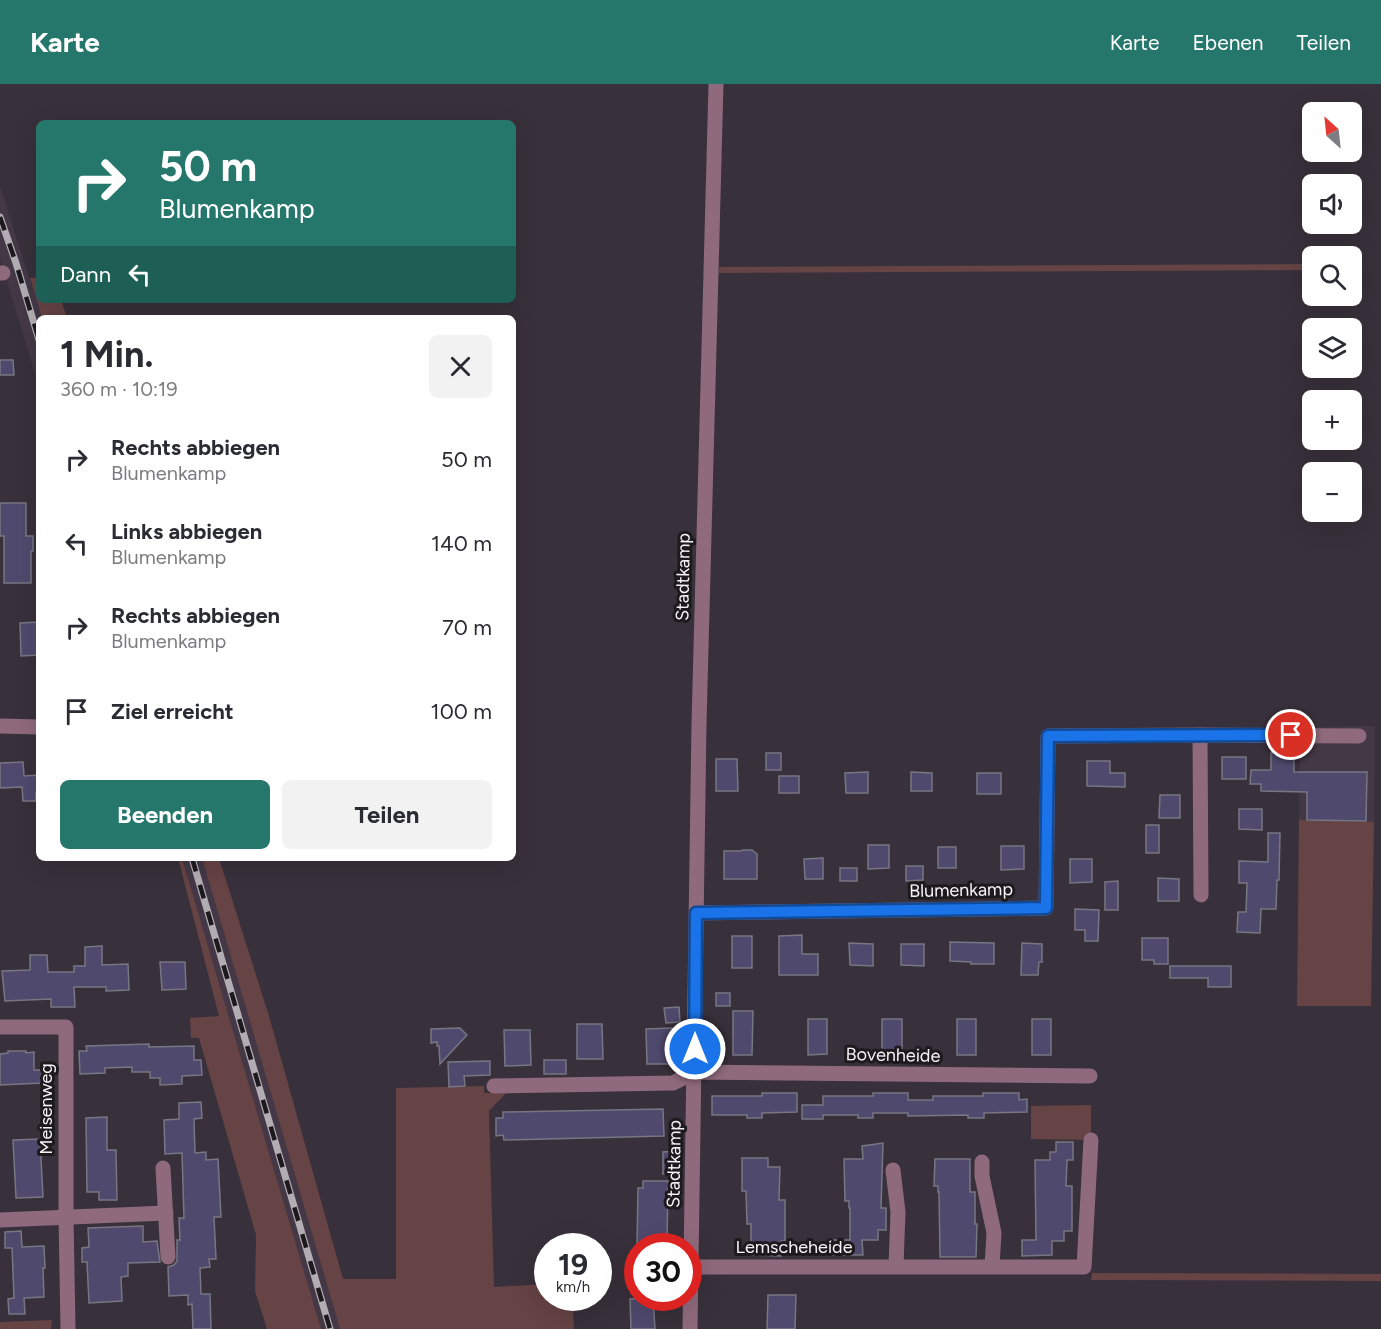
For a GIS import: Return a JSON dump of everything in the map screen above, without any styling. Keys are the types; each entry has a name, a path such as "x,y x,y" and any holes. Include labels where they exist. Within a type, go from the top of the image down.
{"street":[{"name":"Stadtkamp","path":"692,1233 699,735 716,84"},
{"path":"0,726 36,727"},
{"path":"1200,735 1201,895"},
{"name":"Blumenkamp","path":"696,913 1046,908 1048,736 1359,736"},
{"name":"Meisenweg","path":"0,1027 66,1027 68,1329"},
{"path":"494,1086 673,1083 695,1072"},
{"name":"Bovenheide","path":"695,1072 1090,1076"},
{"name":"Lemscheheide","path":"702,1267 1084,1267 1091,1140"},
{"path":"982,1162 982,1176 994,1233 993,1266"},
{"path":"163,1167 168,1257"},
{"path":"892,1170 898,1212 896,1266"},
{"path":"0,1220 166,1214"},
{"name":"Stadtkamp","path":"690,1311 690,1329"}],"shaded area":[{"path":"0,186 41,315 36,315 36,377 0,258"},
{"path":"1302,264 1302,270 719,273 719,267"},
{"path":"30,278 36,278 36,298"},
{"path":"38,303 62,303 66,315 41,315"},
{"path":"1375,726 1374,822 1299,820 1300,727"},
{"path":"1299,820 1374,822 1371,1006 1297,1006"},
{"path":"179,861 183,861 321,1329 267,1329 255,1291 256,1235 199,1038 191,1038 190,1018 219,1016"},
{"path":"183,861 203,861 340,1329 321,1329"},
{"path":"203,861 220,861 269,1016 343,1279 396,1279 396,1088 484,1086 484,1093 506,1093 489,1111 494,1287 534,1285 534,1311 573,1311 574,1329 340,1329"},
{"path":"1091,1105 1091,1140 1031,1139 1031,1106"},
{"path":"1092,1273 1381,1274 1381,1281 1091,1280"},
{"path":"52,1320 51,1329 0,1329 0,1322"}],"building":[{"path":"0,360 13,360 14,375 0,375"},
{"path":"0,503 26,503 26,536 33,536 31,583 4,583 4,536 0,536"},
{"path":"36,622 36,655 21,656 20,623"},
{"path":"766,753 781,753 781,770 766,770"},
{"path":"1271,753 1294,753 1294,772 1367,772 1366,821 1307,820 1307,792 1261,791 1261,784 1250,784 1251,770 1271,770"},
{"path":"1222,757 1246,757 1246,779 1222,779"},
{"path":"716,759 737,759 738,791 716,791"},
{"path":"1087,761 1110,761 1110,773 1125,773 1125,787 1087,786"},
{"path":"23,762 24,776 36,775 36,801 23,801 22,787 0,788 0,763"},
{"path":"868,772 868,793 846,793 845,773"},
{"path":"911,772 932,773 932,791 911,791"},
{"path":"977,773 1001,773 1001,794 977,794"},
{"path":"779,776 799,776 799,793 779,793"},
{"path":"1160,795 1180,795 1180,818 1159,818"},
{"path":"1239,809 1262,809 1262,830 1239,829"},
{"path":"1146,825 1159,825 1159,853 1146,853"},
{"path":"1268,833 1280,833 1276,909 1261,909 1260,933 1237,932 1238,912 1246,912 1247,883 1239,883 1239,861 1268,862"},
{"path":"868,845 889,845 889,868 868,869"},
{"path":"1001,846 1024,846 1024,869 1001,870"},
{"path":"938,847 956,847 956,868 938,868"},
{"path":"752,850 757,854 757,879 724,879 724,851"},
{"path":"823,858 823,879 805,879 804,859"},
{"path":"1070,859 1092,859 1092,882 1070,883"},
{"path":"906,866 923,866 923,880 906,881"},
{"path":"840,868 857,868 857,881 840,881"},
{"path":"1158,878 1179,879 1179,901 1158,901"},
{"path":"1118,881 1118,910 1105,910 1105,882"},
{"path":"1075,909 1099,910 1098,941 1085,941 1085,930 1075,930"},
{"path":"802,935 802,954 818,954 818,975 779,975 779,936"},
{"path":"732,936 752,936 752,968 732,968"},
{"path":"1142,938 1168,938 1168,964 1154,964 1154,960 1142,960"},
{"path":"950,942 994,943 994,964 950,961"},
{"path":"849,943 873,944 873,966 850,965"},
{"path":"1022,943 1042,944 1042,962 1039,962 1038,975 1021,975"},
{"path":"901,944 924,944 924,966 901,965"},
{"path":"102,946 102,965 128,964 129,990 106,991 106,987 74,987 75,1007 51,1007 51,999 5,1001 2,971 30,970 30,955 47,955 48,972 74,972 74,966 85,966 85,947"},
{"path":"160,962 185,962 186,989 162,990"},
{"path":"1170,966 1231,966 1231,987 1208,987 1208,978 1170,978"},
{"path":"716,993 730,993 730,1006 716,1006"},
{"path":"679,1007 680,1022 666,1023 664,1008"},
{"path":"733,1011 753,1011 752,1055 733,1055"},
{"path":"808,1019 827,1019 827,1054 808,1055"},
{"path":"882,1019 902,1019 902,1055 882,1055"},
{"path":"957,1019 976,1019 976,1055 957,1055"},
{"path":"1032,1019 1051,1019 1051,1055 1032,1055"},
{"path":"577,1024 602,1024 603,1059 577,1059"},
{"path":"460,1028 467,1035 440,1064 439,1046 437,1042 431,1043 431,1029"},
{"path":"672,1028 672,1064 647,1064 646,1029"},
{"path":"504,1030 530,1030 531,1065 505,1066"},
{"path":"149,1044 149,1047 194,1046 194,1060 201,1060 202,1075 182,1076 182,1084 160,1085 160,1078 150,1078 150,1072 132,1072 132,1067 105,1068 105,1073 80,1074 79,1051 87,1051 86,1046"},
{"path":"8,1051 34,1052 34,1070 42,1070 42,1083 0,1085 0,1054 8,1053"},
{"path":"544,1060 566,1060 566,1074 544,1074"},
{"path":"490,1061 490,1075 464,1076 465,1086 449,1087 448,1062"},
{"path":"762,1093 797,1093 797,1112 762,1113 762,1118 747,1118 747,1115 712,1115 712,1096 762,1096"},
{"path":"873,1093 908,1093 908,1100 933,1100 933,1096 1019,1093 1019,1100 1027,1099 1027,1112 984,1113 984,1118 968,1118 968,1115 908,1116 908,1113 873,1113 873,1118 858,1118 858,1115 823,1115 823,1119 802,1119 802,1105 823,1105 823,1096 873,1096"},
{"path":"201,1102 202,1118 194,1119 195,1153 206,1152 206,1160 218,1159 221,1217 214,1217 216,1259 209,1259 210,1267 200,1268 201,1294 210,1294 211,1329 193,1329 192,1304 188,1305 188,1295 169,1296 168,1267 177,1261 177,1240 180,1240 179,1218 184,1218 182,1153 165,1154 164,1120 179,1119 179,1103"},
{"path":"663,1109 664,1136 504,1140 503,1135 496,1136 496,1118 503,1118 503,1112"},
{"path":"107,1117 107,1150 116,1150 117,1200 99,1200 99,1192 87,1192 86,1118"},
{"path":"40,1139 43,1197 16,1198 13,1140"},
{"path":"1056,1142 1073,1142 1073,1160 1067,1160 1066,1186 1072,1186 1072,1231 1064,1231 1064,1241 1052,1241 1052,1255 1022,1256 1022,1240 1036,1240 1035,1160 1050,1160 1050,1152 1056,1152"},
{"path":"883,1143 881,1208 886,1208 886,1230 878,1230 878,1240 862,1240 863,1255 831,1255 831,1240 850,1240 850,1208 849,1201 845,1201 844,1159 863,1159 862,1146"},
{"path":"676,1151 677,1174 663,1174 663,1152"},
{"path":"742,1158 768,1158 768,1167 780,1167 779,1200 785,1200 785,1241 781,1241 781,1256 751,1255 751,1224 747,1224 746,1191 742,1191"},
{"path":"935,1159 970,1159 970,1192 975,1192 975,1224 977,1224 976,1257 940,1257 939,1192 938,1186 934,1186"},
{"path":"643,1181 668,1181 667,1233 637,1233 638,1188 643,1188"},
{"path":"143,1226 143,1242 157,1241 160,1262 128,1263 128,1276 121,1277 122,1301 89,1303 87,1262 82,1262 82,1248 89,1247 88,1228"},
{"path":"21,1231 22,1247 44,1246 44,1297 24,1298 25,1314 9,1314 8,1299 14,1298 12,1248 5,1248 5,1232"},
{"path":"768,1295 796,1295 795,1329 767,1329"},
{"path":"630,1311 654,1311 655,1329 631,1329"}],"railway":[{"path":"0,217 36,330"},
{"path":"193,861 330,1329"}],"route":[{"path":"695,1049 696,913 1046,908 1048,736 1291,735"}]}
